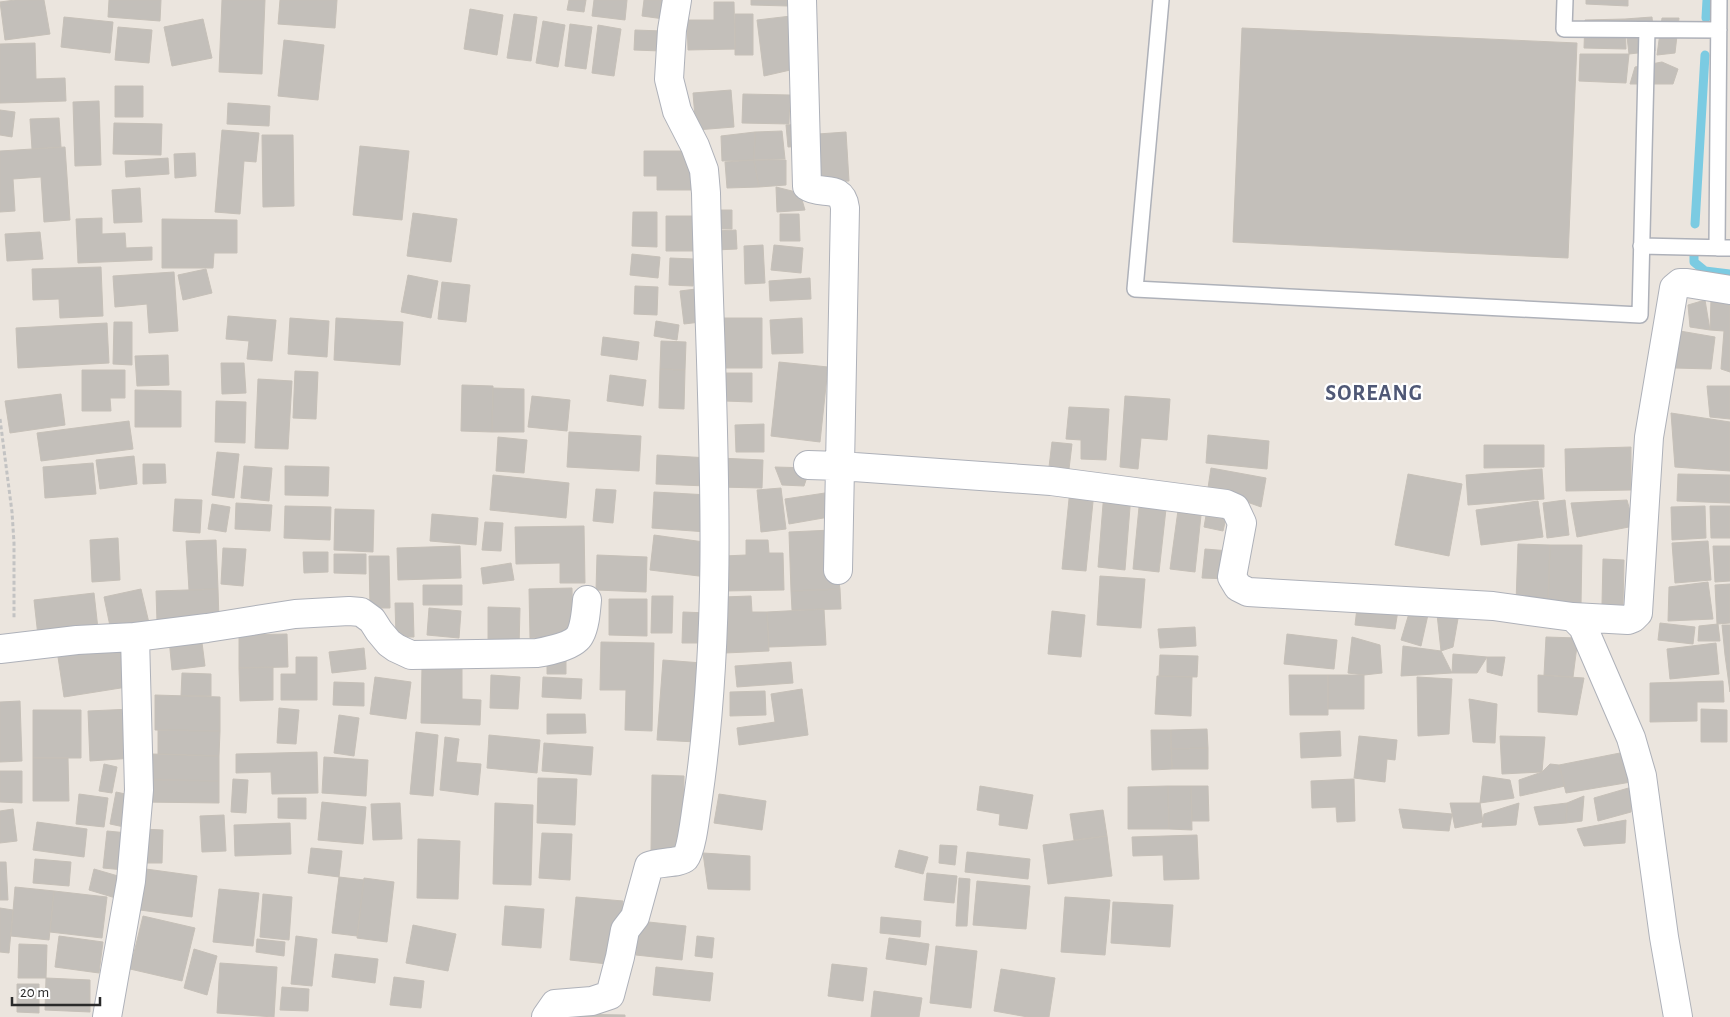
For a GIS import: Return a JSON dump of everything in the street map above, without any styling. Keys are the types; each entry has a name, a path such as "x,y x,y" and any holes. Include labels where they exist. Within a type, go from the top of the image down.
{"street":[{"path":"546,1017 555,1004 592,1001 610,996 625,930 635,916 649,866 658,862 680,861 686,857 694,823 705,748 712,652 716,543 706,193 704,170 695,146 677,111 669,79 672,30 677,0"},
{"path":"802,0 807,186 813,190 831,191 844,201 845,208 838,570"},
{"path":"808,465 1051,481 1226,504 1235,508 1242,523 1232,578 1238,587 1248,592 1492,606 1573,617 1628,620 1638,613 1650,437 1674,288 1680,283 1687,283 1730,290"},
{"path":"7,648 77,640 135,637 295,614 349,611 361,612 372,620 378,631 389,643 411,655 537,653 576,641 581,634 588,600"},
{"path":"1573,617 1583,627 1631,738 1642,776 1664,937 1678,1017"},
{"path":"107,1017 131,881 139,790 135,637"}],"lane":[{"path":"1161,0 1135,290 1640,315 1647,30"},
{"path":"1565,0 1564,29 1719,30"},
{"path":"1641,246 1723,248 1719,0"}],"path":[{"path":"0,419 14,543 13,600 7,648"}],"building":[{"path":"44,0 50,34 5,40 0,2"},
{"path":"109,0 161,0 160,21 108,17"},
{"path":"222,0 265,0 262,74 219,72"},
{"path":"280,0 337,0 335,28 278,24"},
{"path":"569,0 586,0 584,12 567,10"},
{"path":"594,0 627,0 625,20 592,16"},
{"path":"644,0 667,0 664,19 642,16"},
{"path":"751,0 788,0 788,6 751,5"},
{"path":"1586,0 1628,0 1628,6 1586,4"},
{"path":"714,2 734,2 735,49 688,50 687,20 714,20"},
{"path":"470,9 503,15 497,55 464,49"},
{"path":"514,14 537,17 531,61 507,58"},
{"path":"735,14 753,14 753,55 735,55"},
{"path":"791,16 799,68 764,76 757,20"},
{"path":"64,17 113,22 110,53 61,47"},
{"path":"1652,17 1655,51 1629,54 1625,19"},
{"path":"1662,18 1679,18 1675,53 1657,55"},
{"path":"203,19 212,58 172,66 164,27"},
{"path":"1625,19 1626,49 1584,48 1585,20"},
{"path":"543,21 565,25 558,67 536,63"},
{"path":"570,24 592,27 586,69 565,66"},
{"path":"598,25 621,29 614,76 592,73"},
{"path":"118,27 152,30 149,63 115,60"},
{"path":"1242,28 1577,43 1568,258 1233,242"},
{"path":"635,30 662,31 661,51 634,50"},
{"path":"284,40 324,45 318,100 278,96"},
{"path":"35,43 36,79 65,78 66,101 0,103 0,44"},
{"path":"1580,54 1629,54 1626,83 1579,81"},
{"path":"1662,62 1678,69 1673,84 1630,84 1635,67"},
{"path":"115,86 143,86 143,117 115,117"},
{"path":"731,90 734,127 696,130 693,93"},
{"path":"743,94 790,95 789,124 742,123"},
{"path":"99,101 101,165 75,166 73,102"},
{"path":"228,103 270,106 269,126 227,124"},
{"path":"0,110 15,112 12,137 0,135"},
{"path":"59,118 61,147 32,149 30,119"},
{"path":"114,123 162,124 161,155 113,154"},
{"path":"803,124 805,146 788,147 786,125"},
{"path":"222,130 259,133 256,162 244,161 240,214 215,212"},
{"path":"782,131 785,159 754,160 755,132"},
{"path":"755,132 754,160 722,161 721,136"},
{"path":"846,132 849,181 820,182 818,134"},
{"path":"262,135 293,135 294,206 263,207"},
{"path":"360,146 409,151 402,220 353,215"},
{"path":"65,147 70,220 44,222 41,177 13,179 15,211 0,212 0,151"},
{"path":"644,151 694,151 693,190 657,190 657,176 644,176"},
{"path":"195,153 196,176 175,178 174,154"},
{"path":"168,158 169,174 126,177 125,161"},
{"path":"754,160 786,160 786,185 759,187"},
{"path":"754,160 759,187 727,188 725,162"},
{"path":"776,187 800,193 805,210 777,212"},
{"path":"140,188 142,222 114,223 112,190"},
{"path":"714,210 732,210 732,229 714,229"},
{"path":"633,212 657,212 657,247 632,246"},
{"path":"413,213 457,219 451,262 407,256"},
{"path":"780,214 799,214 800,241 780,241"},
{"path":"666,216 699,216 699,251 666,251"},
{"path":"102,218 102,234 125,233 126,248 152,247 152,260 78,263 76,219"},
{"path":"162,219 237,220 237,253 214,253 213,268 162,268"},
{"path":"736,230 737,249 715,250 714,231"},
{"path":"40,232 43,259 7,261 5,234"},
{"path":"763,245 765,283 745,284 744,246"},
{"path":"774,245 803,248 801,273 771,270"},
{"path":"632,254 660,257 658,278 630,275"},
{"path":"670,258 694,259 693,286 669,285"},
{"path":"101,267 103,316 60,318 59,299 33,300 32,269"},
{"path":"206,269 212,293 183,300 178,275"},
{"path":"174,272 178,331 149,333 147,304 115,307 113,276"},
{"path":"408,275 438,281 431,318 401,312"},
{"path":"810,278 811,299 770,301 769,281"},
{"path":"442,282 470,285 466,322 438,319"},
{"path":"635,286 658,287 657,315 634,314"},
{"path":"704,288 709,321 684,324 680,291"},
{"path":"1711,299 1730,302 1730,372 1721,369 1724,331 1710,330"},
{"path":"1705,300 1710,330 1690,327 1688,305"},
{"path":"228,316 276,320 272,361 247,359 249,341 226,339"},
{"path":"290,318 329,321 327,357 288,354"},
{"path":"336,318 403,322 400,365 334,360"},
{"path":"724,318 762,318 762,368 724,368"},
{"path":"802,318 803,353 772,354 770,320"},
{"path":"656,321 679,325 677,340 654,336"},
{"path":"114,322 132,322 132,365 113,364"},
{"path":"107,323 109,363 18,368 16,328"},
{"path":"1674,330 1715,337 1711,369 1675,368"},
{"path":"603,337 639,342 637,360 601,355"},
{"path":"661,341 686,342 685,370 660,369"},
{"path":"168,355 169,385 137,386 135,356"},
{"path":"779,362 828,367 820,442 771,436"},
{"path":"221,363 244,363 246,393 222,394"},
{"path":"660,369 685,370 684,409 659,408"},
{"path":"82,370 125,370 125,398 110,398 111,411 82,411"},
{"path":"295,371 318,372 316,419 293,418"},
{"path":"726,373 752,373 752,402 725,401"},
{"path":"610,375 646,380 643,406 607,401"},
{"path":"258,379 292,381 288,449 255,448"},
{"path":"462,385 493,386 492,432 461,431"},
{"path":"1707,386 1730,386 1730,419 1710,417"},
{"path":"493,388 524,389 524,432 492,432"},
{"path":"135,390 181,391 181,427 135,427"},
{"path":"61,394 65,425 10,433 5,401"},
{"path":"532,396 570,400 567,431 528,427"},
{"path":"1125,396 1170,399 1167,440 1141,438 1138,469 1120,467"},
{"path":"216,401 246,402 245,443 215,442"},
{"path":"1069,407 1109,409 1106,460 1081,459 1081,440 1066,439"},
{"path":"1671,413 1730,422 1730,471 1675,467"},
{"path":"129,421 133,449 41,461 37,433"},
{"path":"764,424 764,452 736,452 735,425"},
{"path":"569,432 641,436 639,471 567,467"},
{"path":"1208,435 1269,441 1267,469 1206,463"},
{"path":"498,437 527,440 524,473 496,471"},
{"path":"1052,442 1072,444 1069,469 1049,467"},
{"path":"1484,445 1544,445 1544,467 1484,468"},
{"path":"1631,447 1631,490 1566,491 1565,449"},
{"path":"217,452 239,454 234,498 212,495"},
{"path":"657,455 709,458 707,486 656,484"},
{"path":"134,456 137,484 100,489 96,460"},
{"path":"719,458 763,460 762,488 718,487"},
{"path":"93,463 96,494 45,498 43,467"},
{"path":"143,464 165,464 166,483 143,484"},
{"path":"244,466 272,468 269,501 241,498"},
{"path":"285,466 329,467 328,496 285,495"},
{"path":"775,467 810,468 804,486 782,485"},
{"path":"1211,468 1266,478 1261,507 1208,488"},
{"path":"1542,469 1544,499 1468,505 1466,475"},
{"path":"1408,474 1462,484 1449,556 1395,545"},
{"path":"1678,474 1730,475 1730,503 1677,501"},
{"path":"493,475 569,483 566,518 490,510"},
{"path":"781,488 786,529 761,532 757,490"},
{"path":"596,489 616,490 613,523 593,521"},
{"path":"1070,489 1094,492 1086,571 1062,569"},
{"path":"654,492 709,495 707,532 652,528"},
{"path":"1104,492 1131,495 1125,570 1098,567"},
{"path":"825,493 829,517 789,524 785,499"},
{"path":"1140,497 1167,500 1159,572 1133,569"},
{"path":"175,499 202,500 200,533 173,531"},
{"path":"1565,500 1569,535 1547,538 1543,503"},
{"path":"1627,500 1634,526 1577,537 1571,503"},
{"path":"1538,501 1543,537 1481,545 1476,510"},
{"path":"236,503 272,505 270,531 235,529"},
{"path":"1179,503 1202,506 1195,572 1170,569"},
{"path":"212,504 230,507 226,532 208,529"},
{"path":"285,506 331,507 330,540 284,538"},
{"path":"1705,506 1706,538 1672,540 1671,507"},
{"path":"1710,506 1730,506 1730,538 1711,538"},
{"path":"335,509 374,510 373,552 334,550"},
{"path":"1207,510 1227,514 1223,531 1204,527"},
{"path":"432,514 478,518 476,545 430,541"},
{"path":"485,522 503,523 501,551 482,550"},
{"path":"584,526 585,583 560,583 560,563 516,564 515,527"},
{"path":"832,530 840,589 791,591 789,532"},
{"path":"654,535 711,543 707,577 650,570"},
{"path":"118,538 120,580 92,582 90,540"},
{"path":"216,540 218,589 189,590 186,541"},
{"path":"746,540 768,540 769,553 783,553 784,590 724,591 724,556 746,555"},
{"path":"1708,541 1711,580 1675,583 1672,543"},
{"path":"1518,544 1550,545 1548,604 1516,603"},
{"path":"1550,545 1582,545 1581,605 1548,604"},
{"path":"460,546 461,578 398,580 397,548"},
{"path":"1713,546 1730,546 1730,581 1715,582"},
{"path":"223,548 246,549 243,586 221,584"},
{"path":"1205,549 1230,551 1228,579 1202,578"},
{"path":"303,552 328,552 328,572 304,573"},
{"path":"334,554 366,554 366,574 334,573"},
{"path":"597,555 647,557 646,592 596,590"},
{"path":"369,556 389,556 390,608 370,608"},
{"path":"1603,559 1624,560 1623,605 1602,604"},
{"path":"511,563 514,580 483,584 481,568"},
{"path":"1100,576 1145,579 1141,628 1097,625"},
{"path":"1708,582 1713,619 1668,621 1669,587"},
{"path":"1730,584 1730,623 1717,624 1715,585"},
{"path":"423,585 462,585 462,605 423,605"},
{"path":"572,588 573,637 530,638 529,589"},
{"path":"141,589 149,623 111,631 104,597"},
{"path":"218,589 219,620 157,622 156,591"},
{"path":"840,589 841,609 792,610 791,591"},
{"path":"94,593 98,629 38,636 34,600"},
{"path":"652,596 673,596 672,633 651,633"},
{"path":"751,596 752,612 767,612 769,651 725,653 723,597"},
{"path":"609,599 647,599 647,636 609,635"},
{"path":"395,603 413,603 414,637 396,637"},
{"path":"1399,604 1395,629 1355,625 1357,608"},
{"path":"488,607 520,608 519,648 488,648"},
{"path":"429,608 461,611 459,638 427,635"},
{"path":"824,609 826,645 769,647 767,612"},
{"path":"1410,610 1429,610 1421,646 1401,640"},
{"path":"1052,611 1085,615 1081,657 1048,654"},
{"path":"683,612 708,613 708,643 682,643"},
{"path":"1459,613 1453,647 1441,651 1437,614"},
{"path":"1660,623 1695,627 1693,644 1658,640"},
{"path":"1718,624 1720,641 1698,641 1699,626"},
{"path":"1722,625 1730,625 1730,692 1725,655"},
{"path":"1195,627 1196,646 1160,648 1158,629"},
{"path":"287,634 288,667 239,668 239,635"},
{"path":"1287,634 1337,640 1334,669 1284,664"},
{"path":"201,635 205,666 172,670 169,639"},
{"path":"1352,637 1380,645 1382,673 1364,675 1348,673"},
{"path":"1546,637 1578,638 1573,677 1544,675"},
{"path":"601,642 654,643 652,731 625,730 626,690 600,690"},
{"path":"1716,643 1719,674 1670,679 1667,649"},
{"path":"1403,646 1441,651 1452,673 1401,676"},
{"path":"120,647 127,687 64,697 58,657"},
{"path":"364,648 366,669 332,673 329,652"},
{"path":"1453,654 1487,657 1477,673 1452,673"},
{"path":"547,655 566,655 566,674 547,674"},
{"path":"1160,655 1198,656 1197,677 1159,676"},
{"path":"296,657 317,657 317,700 281,700 281,674 296,674"},
{"path":"1487,657 1505,657 1502,676 1487,672"},
{"path":"663,660 702,663 697,742 657,740"},
{"path":"791,662 793,683 737,687 735,666"},
{"path":"422,666 462,667 462,699 481,700 480,725 421,723"},
{"path":"273,667 273,700 240,701 239,668"},
{"path":"182,673 211,674 211,696 181,696"},
{"path":"491,675 520,677 518,709 490,708"},
{"path":"1289,675 1328,675 1328,715 1290,715"},
{"path":"1328,675 1364,675 1364,709 1328,709"},
{"path":"1538,675 1584,678 1577,715 1538,712"},
{"path":"1157,676 1192,677 1191,716 1155,714"},
{"path":"375,677 411,682 406,719 370,714"},
{"path":"543,677 582,679 581,699 542,697"},
{"path":"1417,677 1452,679 1449,734 1418,736"},
{"path":"1723,681 1724,702 1697,702 1697,721 1650,722 1650,683"},
{"path":"334,682 364,683 364,706 333,705"},
{"path":"802,689 808,735 739,745 737,728 775,722 771,694"},
{"path":"765,691 766,715 730,716 730,692"},
{"path":"155,695 220,697 220,731 155,730"},
{"path":"1469,699 1497,704 1495,743 1473,742"},
{"path":"20,701 22,761 0,762 0,702"},
{"path":"279,708 299,710 296,744 277,743"},
{"path":"132,709 134,758 90,761 88,711"},
{"path":"1701,709 1727,710 1727,742 1701,742"},
{"path":"33,710 81,710 81,758 33,758"},
{"path":"547,714 585,714 586,733 547,734"},
{"path":"339,715 359,718 354,756 334,753"},
{"path":"1207,729 1208,748 1171,749 1171,730"},
{"path":"158,730 220,731 219,756 158,754"},
{"path":"1151,730 1171,730 1172,769 1152,770"},
{"path":"1340,731 1341,756 1301,758 1300,733"},
{"path":"416,732 438,735 433,796 410,794"},
{"path":"489,735 540,740 537,773 487,768"},
{"path":"1359,736 1397,740 1395,760 1387,759 1385,782 1354,778"},
{"path":"1500,736 1545,737 1542,772 1502,774"},
{"path":"445,737 459,739 456,762 481,764 478,795 440,790"},
{"path":"544,743 593,747 591,775 542,771"},
{"path":"1208,748 1208,769 1172,769 1171,749"},
{"path":"317,752 318,793 272,794 271,772 236,773 236,754"},
{"path":"1620,753 1631,782 1566,793 1559,765"},
{"path":"152,754 219,756 219,781 151,780"},
{"path":"324,757 368,760 366,796 322,793"},
{"path":"33,758 68,758 69,801 33,801"},
{"path":"104,764 117,767 112,793 99,791"},
{"path":"1550,764 1559,765 1565,786 1520,796 1519,780 1542,772"},
{"path":"0,771 22,771 22,803 0,802"},
{"path":"652,775 684,776 683,852 651,851"},
{"path":"1483,776 1510,780 1514,798 1480,803"},
{"path":"538,778 577,779 575,825 537,823"},
{"path":"143,779 219,781 219,803 142,802"},
{"path":"233,779 248,780 246,813 231,812"},
{"path":"1354,779 1355,821 1337,822 1336,807 1312,808 1311,781"},
{"path":"980,786 1033,795 1027,829 999,825 1000,814 977,810"},
{"path":"1168,786 1191,786 1192,830 1169,829"},
{"path":"1168,786 1169,829 1128,829 1128,787"},
{"path":"1191,786 1208,786 1209,821 1192,821"},
{"path":"1632,787 1631,812 1598,821 1594,798"},
{"path":"116,792 135,796 129,828 110,824"},
{"path":"79,794 108,798 104,827 76,824"},
{"path":"719,794 766,801 762,830 714,823"},
{"path":"1584,796 1582,821 1566,823 1567,803"},
{"path":"278,798 306,798 306,819 278,818"},
{"path":"322,802 366,807 363,844 318,840"},
{"path":"400,803 402,839 373,840 371,804"},
{"path":"495,803 533,805 531,885 493,884"},
{"path":"1450,803 1480,803 1483,822 1455,828"},
{"path":"1519,803 1516,825 1482,827 1484,814"},
{"path":"1567,803 1566,823 1539,825 1534,807"},
{"path":"13,809 17,841 0,843 0,811"},
{"path":"1399,809 1452,814 1449,831 1403,828"},
{"path":"1103,810 1107,836 1074,840 1070,814"},
{"path":"224,815 226,851 202,852 200,816"},
{"path":"1626,820 1625,843 1584,846 1577,829"},
{"path":"37,822 87,829 84,857 33,850"},
{"path":"290,823 291,854 235,856 234,825"},
{"path":"142,829 163,830 162,863 141,863"},
{"path":"107,831 128,833 124,870 103,868"},
{"path":"542,833 572,834 570,880 539,878"},
{"path":"1197,835 1199,879 1164,880 1163,855 1133,856 1132,837"},
{"path":"1107,836 1112,876 1048,884 1043,845"},
{"path":"418,839 460,841 458,899 417,898"},
{"path":"940,845 957,846 955,865 939,863"},
{"path":"311,848 342,851 339,877 308,873"},
{"path":"899,850 928,857 923,874 895,867"},
{"path":"967,852 1030,859 1028,879 965,872"},
{"path":"703,853 750,856 750,890 708,889"},
{"path":"35,859 71,862 69,886 33,883"},
{"path":"0,862 6,862 8,900 0,900"},
{"path":"94,869 125,878 119,899 89,890"},
{"path":"146,869 197,876 192,917 140,910"},
{"path":"927,873 957,876 954,903 924,900"},
{"path":"339,877 364,880 357,936 332,933"},
{"path":"364,878 394,882 387,942 357,938"},
{"path":"959,878 970,879 967,926 956,926"},
{"path":"977,881 1030,886 1026,929 973,925"},
{"path":"15,887 54,891 49,940 11,936"},
{"path":"219,889 259,893 253,946 213,942"},
{"path":"54,891 107,897 102,938 50,932"},
{"path":"263,894 292,897 289,940 260,937"},
{"path":"576,897 623,901 617,965 570,960"},
{"path":"1065,897 1110,900 1105,955 1061,952"},
{"path":"1113,902 1173,905 1170,947 1111,943"},
{"path":"505,906 544,909 541,948 502,945"},
{"path":"0,908 13,910 9,953 0,952"},
{"path":"143,916 195,928 182,981 130,969"},
{"path":"881,917 921,921 920,937 880,933"},
{"path":"639,921 686,926 682,960 636,955"},
{"path":"413,925 456,934 448,971 406,963"},
{"path":"59,936 103,942 99,973 55,967"},
{"path":"296,936 317,939 312,986 291,984"},
{"path":"697,936 714,938 712,958 695,956"},
{"path":"889,938 929,944 926,965 886,959"},
{"path":"257,939 285,942 284,956 256,952"},
{"path":"19,944 47,945 46,978 18,978"},
{"path":"936,946 977,951 971,1008 930,1003"},
{"path":"194,949 217,956 207,995 184,988"},
{"path":"335,954 378,959 375,983 332,977"},
{"path":"220,963 277,967 274,1017 217,1013"},
{"path":"832,964 867,968 863,1001 828,996"},
{"path":"656,967 713,973 710,1001 653,995"},
{"path":"1001,969 1055,978 1049,1017 1028,1017 994,1011"},
{"path":"394,977 424,981 421,1008 390,1005"},
{"path":"46,978 90,980 90,1012 45,1010"},
{"path":"17,984 39,984 39,1013 17,1012"},
{"path":"282,987 309,989 308,1011 280,1010"},
{"path":"874,991 922,998 919,1017 871,1017"},
{"path":"567,1014 625,1015 625,1017 567,1017"}],"waterway":[{"path":"1706,18 1707,0"},
{"path":"1695,224 1705,55"},
{"path":"1694,255 1694,262 1705,271 1730,274"}],"district":[{"name":"SOREANG","path":"1374,393"}]}
